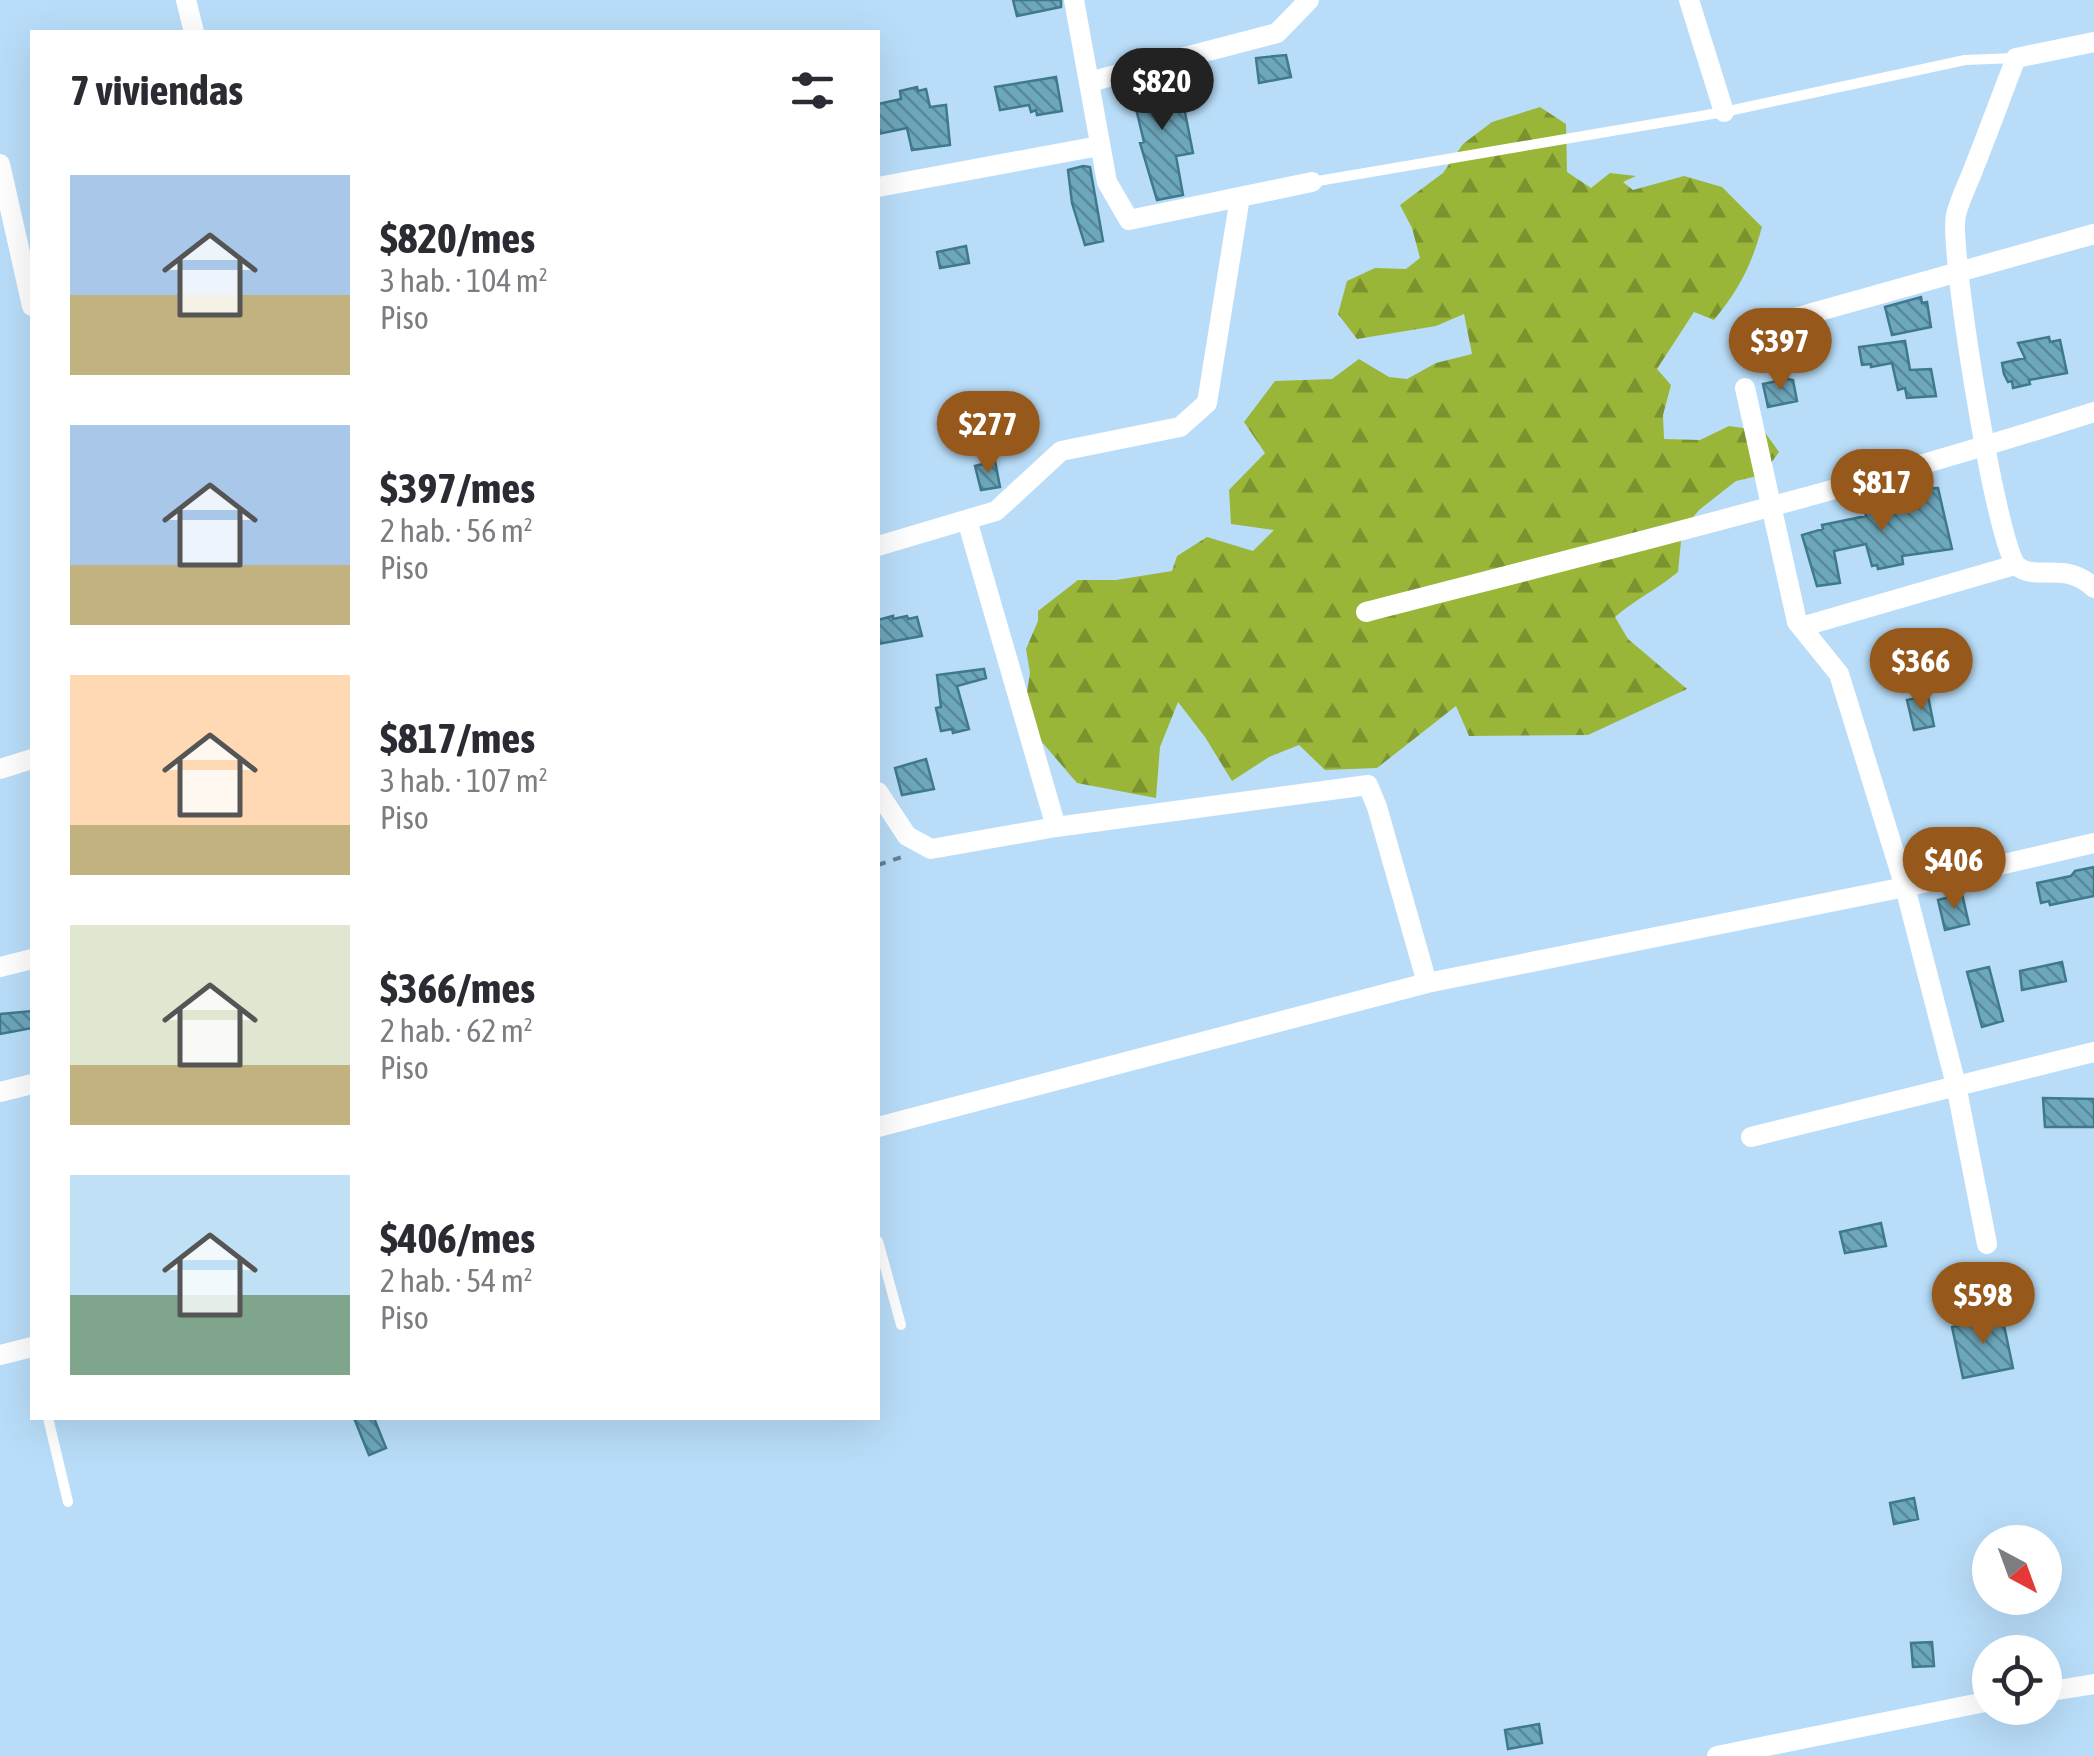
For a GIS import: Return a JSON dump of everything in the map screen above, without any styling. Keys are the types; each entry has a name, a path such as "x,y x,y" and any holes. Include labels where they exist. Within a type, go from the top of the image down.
{"street":[{"path":"186,0 194,30"},
{"path":"1074,0 1106,182 1129,220 1312,182"},
{"path":"1089,82 1277,33 1310,0"},
{"path":"1689,0 1724,112"},
{"path":"2094,42 2016,58 1954,219 1984,448 2006,548 2015,565 2028,572 2058,570 2094,585"},
{"path":"880,187 1099,146"},
{"path":"0,164 30,297"},
{"path":"880,545 996,511 1061,451 1180,427 1207,403 1240,197"},
{"path":"1741,332 2094,234"},
{"path":"1744,388 1797,622 1839,674 1905,887 1956,1085 1987,1244"},
{"path":"1366,612 1984,448 2094,412"},
{"path":"966,520 1056,827"},
{"path":"1801,627 2015,565"},
{"path":"0,769 30,760"},
{"path":"880,795 907,836 931,850 1056,827 1368,785 1378,807 1428,983"},
{"path":"880,1126 1428,983 1905,887 2094,844"},
{"path":"0,967 30,960"},
{"path":"1752,1138 2094,1052"},
{"path":"0,1092 30,1084"},
{"path":"0,1355 30,1348"},
{"path":"2062,1689 2094,1684"},
{"path":"1717,1756 1972,1705"}],"lane":[{"path":"1312,182 1724,112 1965,60 2016,58"},
{"path":"880,1248 902,1325"},
{"path":"48,1420 68,1502"}],"path":[{"path":"880,865 923,848"}],"green space":[{"path":"1540,107 1566,124 1567,172 1591,188 1610,173 1636,176 1623,182 1633,190 1684,176 1722,187 1762,227 1744,276 1723,308 1714,320 1694,312 1657,369 1671,385 1663,415 1664,439 1700,440 1729,426 1764,431 1779,452 1762,475 1736,481 1699,510 1682,531 1678,572 1615,617 1628,639 1687,689 1588,735 1469,736 1456,706 1377,768 1325,770 1299,745 1269,757 1232,781 1178,702 1160,747 1156,798 1077,783 1041,741 1025,705 1030,673 1026,649 1038,621 1038,611 1078,580 1116,580 1172,571 1177,556 1207,537 1253,551 1274,530 1231,524 1229,490 1265,453 1244,422 1275,381 1332,379 1359,359 1389,377 1407,379 1436,363 1472,354 1464,314 1436,326 1357,339 1338,314 1347,281 1375,268 1406,269 1420,258 1412,228 1400,205 1443,173 1463,144 1492,122"}],"building":[{"path":"1013,0 1061,0 1061,7 1017,16"},
{"path":"1286,55 1291,77 1259,83 1256,58"},
{"path":"1165,76 1167,87 1180,87 1193,153 1176,156 1183,195 1157,200 1140,143 1144,142 1133,96 1123,95 1122,88"},
{"path":"1056,77 1062,111 1037,115 1029,105 1000,110 995,87"},
{"path":"926,89 930,107 946,105 950,145 912,150 907,128 880,134 880,104 901,99 900,91"},
{"path":"1090,167 1103,241 1085,245 1072,203 1068,170"},
{"path":"966,246 969,263 940,268 937,252"},
{"path":"1921,297 1922,303 1927,302 1931,327 1892,335 1885,307"},
{"path":"2049,337 2050,342 2060,340 2067,373 2029,380 2030,384 2013,388 2002,363 2025,358 2018,343"},
{"path":"1905,341 1910,370 1931,369 1936,396 1907,398 1905,388 1898,390 1892,363 1862,365 1859,347"},
{"path":"1793,380 1797,401 1768,407 1763,384"},
{"path":"995,461 1000,487 981,490 975,466"},
{"path":"1938,488 1952,549 1902,556 1903,564 1878,569 1877,565 1872,566 1866,544 1834,551 1840,583 1817,586 1802,535 1823,529 1822,525 1866,516 1863,504 1917,498 1916,489"},
{"path":"917,617 922,636 880,644 880,619"},
{"path":"984,669 986,678 957,686 969,729 941,731 936,708 941,707 937,675"},
{"path":"1928,696 1934,726 1914,730 1907,700"},
{"path":"926,759 934,789 902,795 895,768"},
{"path":"2094,867 2094,896 2050,905 2049,901 2041,903 2037,883"},
{"path":"1962,894 1969,924 1945,930 1938,900"},
{"path":"2062,962 2066,981 2022,990 2020,971"},
{"path":"1989,967 2003,1021 1982,1027 1967,972"},
{"path":"30,1011 30,1028 0,1034 0,1014"},
{"path":"2043,1098 2094,1099 2094,1127 2045,1127"},
{"path":"1881,1223 1886,1246 1845,1253 1840,1232"},
{"path":"2002,1316 2013,1368 1963,1378 1952,1327"},
{"path":"355,1420 375,1420 386,1448 369,1455"},
{"path":"1914,1498 1918,1519 1894,1524 1890,1503"},
{"path":"1932,1642 1934,1666 1913,1667 1911,1643"},
{"path":"1539,1724 1542,1743 1508,1749 1505,1730"}]}
